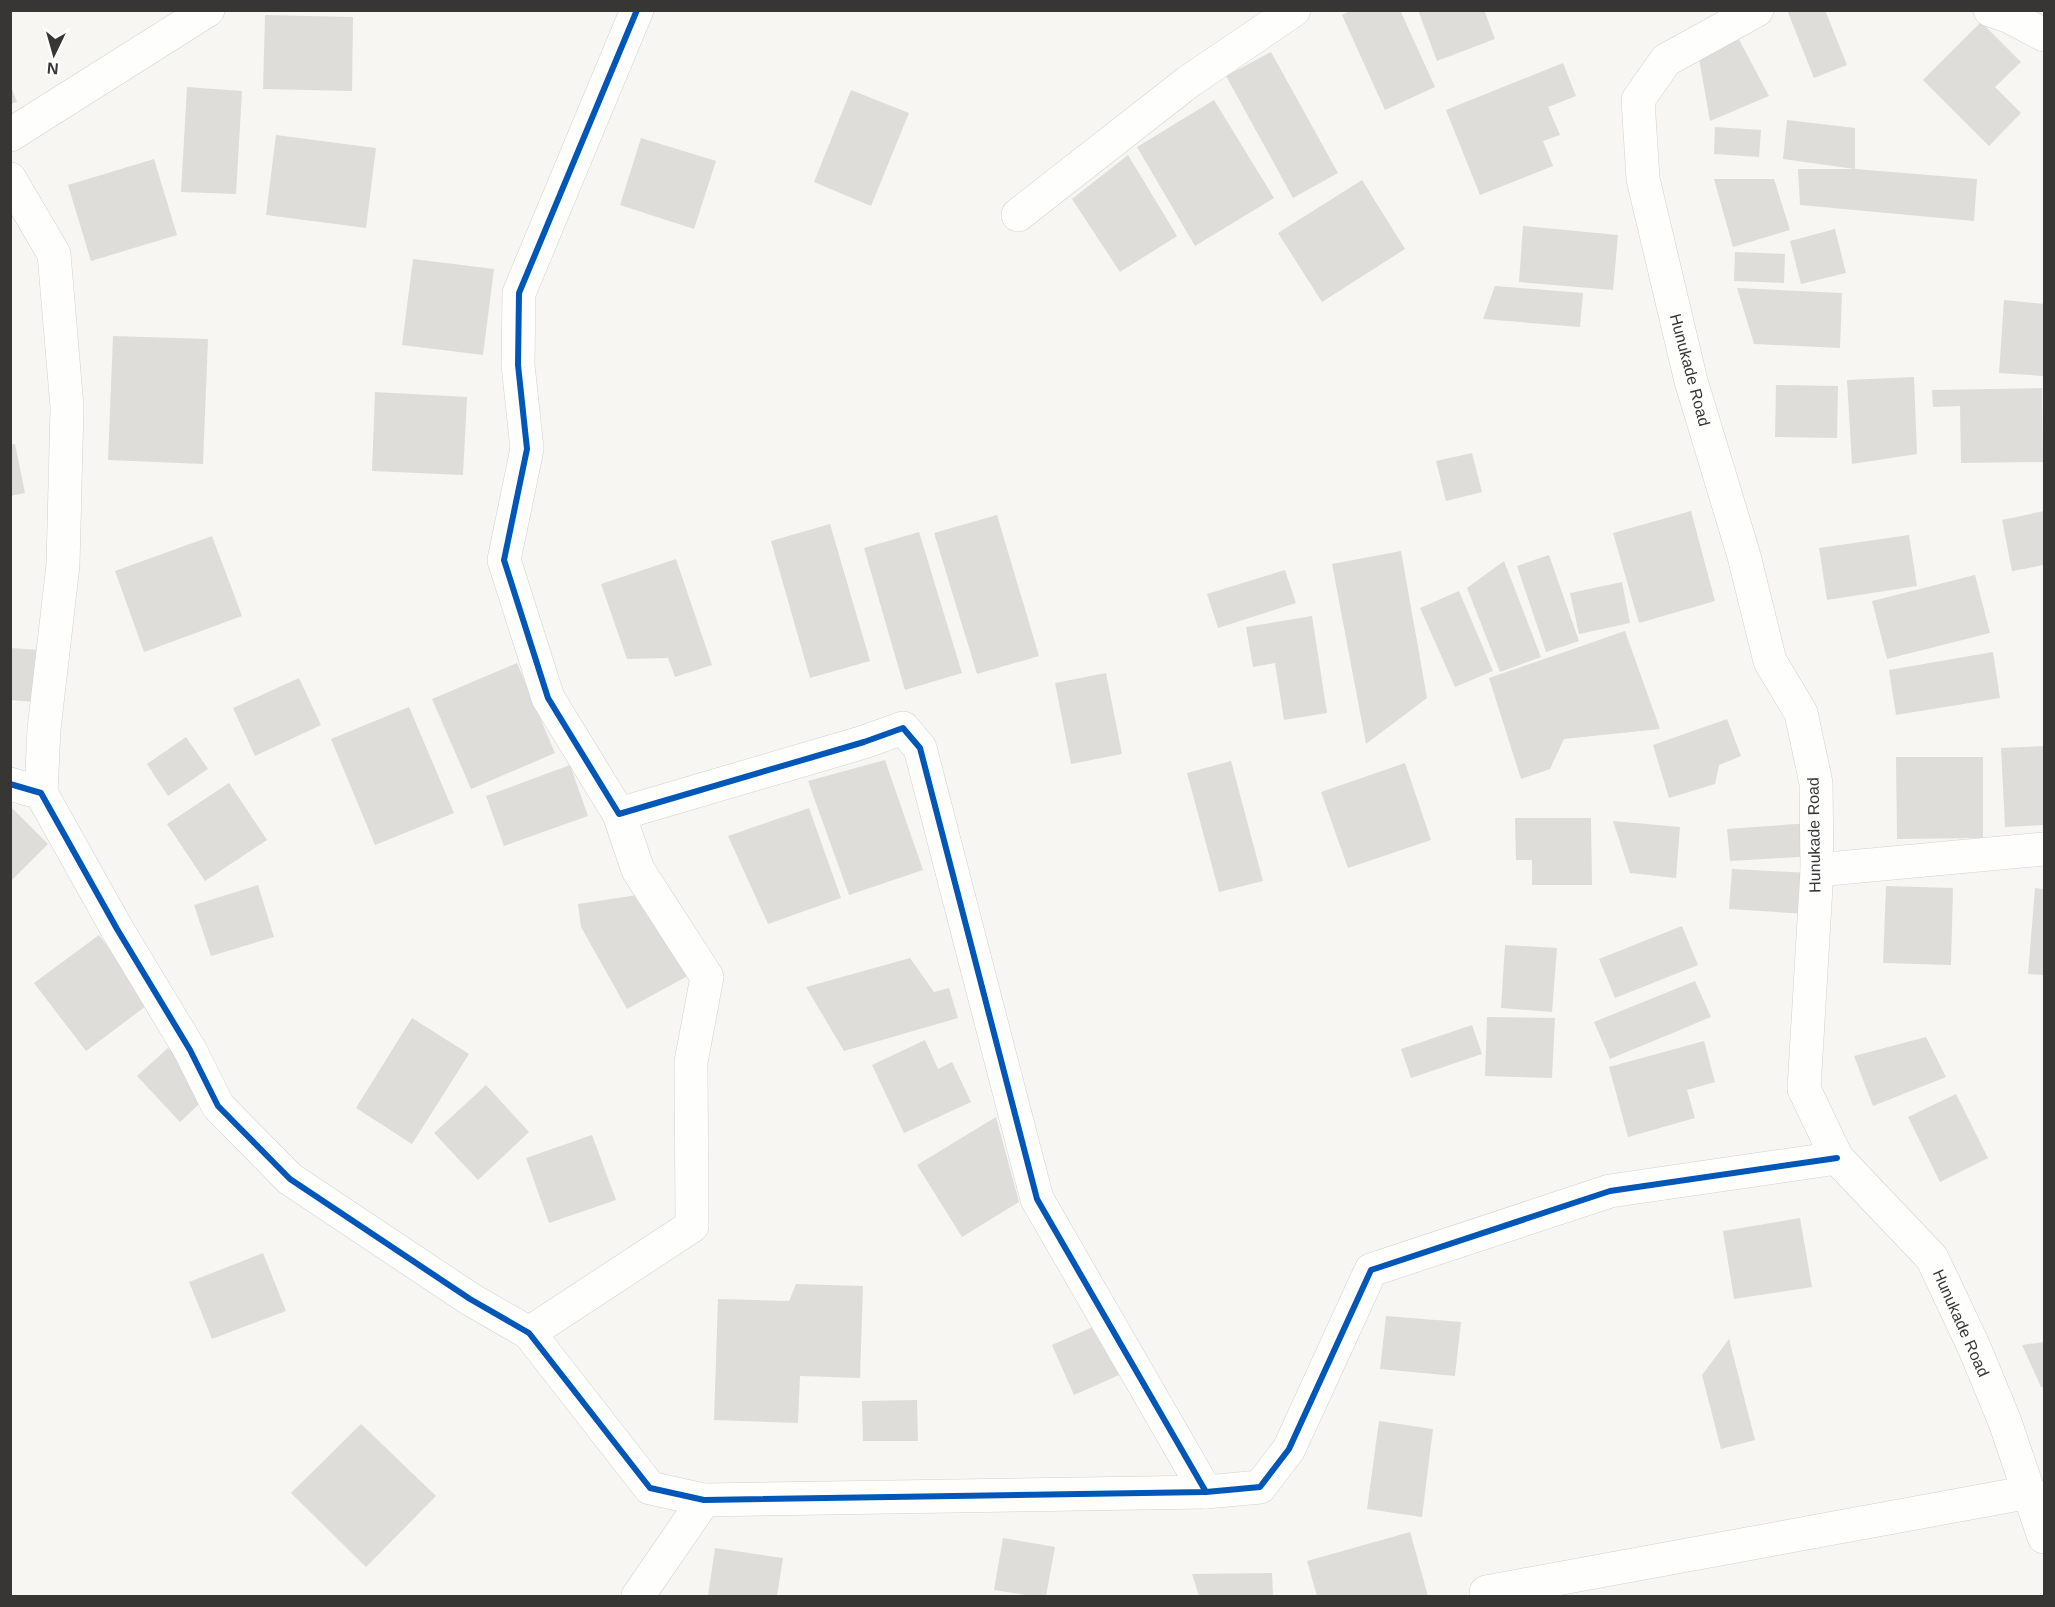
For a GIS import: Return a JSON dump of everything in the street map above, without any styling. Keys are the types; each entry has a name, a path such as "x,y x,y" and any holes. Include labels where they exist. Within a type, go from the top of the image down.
{"street":[{"path":"10,135 208,10"},
{"path":"529,1333 692,1226 691,1062 707,977 638,870 619,814 548,698 504,560 527,449 518,365 519,293 637,10"},
{"path":"1018,215 1188,82 1294,10"},
{"name":"Hunukade Road","path":"1757,10 1666,60 1638,100 1643,178 1691,381 1744,556 1770,661 1801,713 1816,783 1817,870 1804,1089 1838,1158 1932,1258 1974,1347 2030,1492 2044,1537"},
{"path":"1990,10 2008,16 2044,35"},
{"path":"10,179 54,254 67,407 63,565 44,729 26,788 117,929 190,1050 218,1106 290,1179 470,1299 529,1333 650,1488 704,1500 1206,1492 1260,1487 1289,1449 1371,1270 1610,1191 1838,1158"},
{"path":"619,814 864,742 903,728 920,748 1037,1199 1206,1492"},
{"path":"1817,870 2044,849"},
{"path":"1486,1592 2030,1492"},
{"path":"638,1596 704,1500"}],"building":[{"path":"1353,10 1400,10 1435,87 1385,110 1342,15"},
{"path":"1418,10 1484,10 1495,39 1437,61"},
{"path":"1787,10 1825,10 1847,65 1814,78"},
{"path":"265,15 353,17 352,91 263,89"},
{"path":"1981,22 2021,62 1995,87 2021,113 1989,146 1923,80"},
{"path":"1735,32 1769,96 1710,121 1698,53"},
{"path":"1271,52 1338,173 1293,198 1226,76"},
{"path":"1563,63 1576,96 1548,107 1560,135 1543,141 1553,166 1480,195 1446,110"},
{"path":"10,84 17,102 10,104"},
{"path":"187,87 242,91 236,194 181,192"},
{"path":"851,90 909,113 871,206 814,182"},
{"path":"1214,100 1274,198 1195,246 1137,147"},
{"path":"1787,120 1855,128 1855,169 1783,159"},
{"path":"1715,127 1761,130 1759,157 1714,154"},
{"path":"276,135 376,148 366,228 266,215"},
{"path":"641,138 716,161 694,229 620,205"},
{"path":"1128,155 1177,236 1120,272 1072,199"},
{"path":"154,159 177,235 91,261 68,185"},
{"path":"1798,169 1855,169 1977,179 1974,221 1800,205"},
{"path":"1714,179 1774,179 1790,230 1733,247"},
{"path":"1362,180 1405,249 1322,302 1278,233"},
{"path":"1523,226 1618,235 1613,290 1519,282"},
{"path":"1835,229 1846,273 1801,284 1790,241"},
{"path":"1735,252 1785,254 1784,283 1734,281"},
{"path":"413,259 494,269 483,355 402,345"},
{"path":"1495,286 1583,293 1580,327 1483,319"},
{"path":"1737,288 1842,293 1840,348 1754,344"},
{"path":"2004,300 2044,304 2044,376 1999,373"},
{"path":"113,336 208,339 203,464 108,460"},
{"path":"1914,377 1917,454 1852,464 1847,380"},
{"path":"1776,385 1838,386 1837,438 1775,437"},
{"path":"2042,388 2043,462 1961,463 1960,406 1933,407 1932,390"},
{"path":"375,392 467,397 463,475 372,471"},
{"path":"15,444 25,493 10,496 10,445"},
{"path":"1472,453 1482,492 1446,501 1436,461"},
{"path":"1691,511 1715,601 1639,623 1613,533"},
{"path":"2044,511 2044,565 2012,571 2002,520"},
{"path":"997,515 1039,656 977,674 934,533"},
{"path":"830,524 870,661 810,678 771,541"},
{"path":"919,532 962,673 905,690 864,548"},
{"path":"1909,535 1917,586 1827,600 1819,548"},
{"path":"212,536 242,616 144,652 115,571"},
{"path":"1401,551 1427,698 1366,744 1332,564"},
{"path":"1549,555 1579,641 1546,652 1517,566"},
{"path":"676,559 712,665 675,677 668,658 627,659 601,584"},
{"path":"1504,561 1541,657 1500,672 1467,588"},
{"path":"1285,570 1296,603 1218,628 1207,594"},
{"path":"1975,575 1990,633 1887,659 1872,601"},
{"path":"1622,582 1630,623 1579,634 1570,593"},
{"path":"1459,591 1493,671 1455,687 1420,608"},
{"path":"1312,616 1327,713 1284,720 1275,663 1253,667 1246,627"},
{"path":"1625,631 1660,729 1564,739 1550,769 1521,779 1489,678"},
{"path":"10,648 40,650 35,702 10,700"},
{"path":"1993,652 2000,698 1896,715 1889,670"},
{"path":"517,663 555,753 471,789 432,699"},
{"path":"1106,673 1122,754 1071,764 1055,683"},
{"path":"299,678 321,725 255,756 233,708"},
{"path":"409,707 454,813 375,845 331,739"},
{"path":"1727,719 1741,756 1719,765 1715,784 1669,798 1653,745"},
{"path":"186,737 208,769 168,796 147,764"},
{"path":"2044,746 2044,825 2005,827 2001,748"},
{"path":"1896,757 1983,757 1983,838 1897,839"},
{"path":"885,760 923,870 849,895 808,781"},
{"path":"1231,761 1263,881 1219,892 1187,773"},
{"path":"1405,763 1431,840 1348,868 1321,792"},
{"path":"570,765 588,816 504,846 486,796"},
{"path":"229,783 267,840 205,881 167,824"},
{"path":"10,806 48,844 10,882"},
{"path":"809,808 841,898 768,924 728,836"},
{"path":"1515,818 1591,818 1592,885 1532,885 1532,860 1516,860"},
{"path":"1613,821 1680,827 1676,878 1630,873"},
{"path":"1811,823 1814,856 1730,861 1727,829"},
{"path":"1732,869 1810,873 1807,914 1729,909"},
{"path":"258,885 274,937 211,956 194,905"},
{"path":"1886,886 1953,888 1951,965 1883,963"},
{"path":"2035,888 2044,889 2044,975 2028,974"},
{"path":"651,893 695,972 627,1009 581,927 578,904"},
{"path":"1682,926 1698,965 1615,998 1599,959"},
{"path":"99,935 150,1003 86,1051 34,983"},
{"path":"1505,945 1557,948 1552,1012 1501,1008"},
{"path":"910,958 934,992 949,988 958,1018 844,1051 806,987"},
{"path":"1695,981 1711,1017 1610,1059 1594,1022"},
{"path":"1487,1017 1555,1018 1552,1078 1485,1076"},
{"path":"412,1018 469,1054 412,1144 356,1108"},
{"path":"1472,1025 1482,1054 1411,1078 1401,1049"},
{"path":"1926,1037 1946,1077 1873,1106 1854,1056"},
{"path":"925,1040 938,1069 952,1062 971,1102 904,1133 872,1065"},
{"path":"1704,1041 1715,1082 1687,1090 1695,1118 1628,1137 1609,1067"},
{"path":"168,1048 211,1093 180,1122 137,1076"},
{"path":"486,1085 529,1132 478,1180 434,1133"},
{"path":"1956,1094 1988,1158 1940,1182 1908,1117"},
{"path":"996,1117 1019,1202 962,1237 917,1165"},
{"path":"592,1135 616,1200 549,1223 526,1158"},
{"path":"1800,1218 1812,1287 1734,1299 1723,1231"},
{"path":"263,1253 286,1311 212,1339 189,1282"},
{"path":"796,1284 863,1286 860,1378 800,1376 798,1423 714,1420 718,1299 789,1301"},
{"path":"1386,1316 1461,1322 1455,1376 1380,1369"},
{"path":"1104,1322 1126,1372 1074,1395 1052,1345"},
{"path":"1729,1339 1755,1440 1721,1449 1702,1375"},
{"path":"2044,1342 2044,1387 2041,1387 2022,1345"},
{"path":"917,1400 918,1441 863,1441 862,1401"},
{"path":"1379,1421 1433,1429 1422,1517 1367,1509"},
{"path":"361,1424 436,1496 366,1567 291,1493"},
{"path":"1410,1532 1428,1596 1317,1596 1307,1561"},
{"path":"1003,1538 1055,1547 1046,1596 994,1590"},
{"path":"715,1548 783,1558 777,1596 708,1596"},
{"path":"1272,1573 1273,1596 1199,1596 1192,1574"}],"cycle path":[{"path":"637,10 519,293 518,365 527,449 504,560 548,698 619,814 864,742 903,728 920,748 1037,1199 1206,1492"},
{"path":"10,784 41,793 117,929 190,1050 218,1106 290,1179 470,1299 529,1333 650,1488 704,1500 1206,1492 1260,1487 1289,1449 1371,1270 1610,1191 1837,1158"}]}
